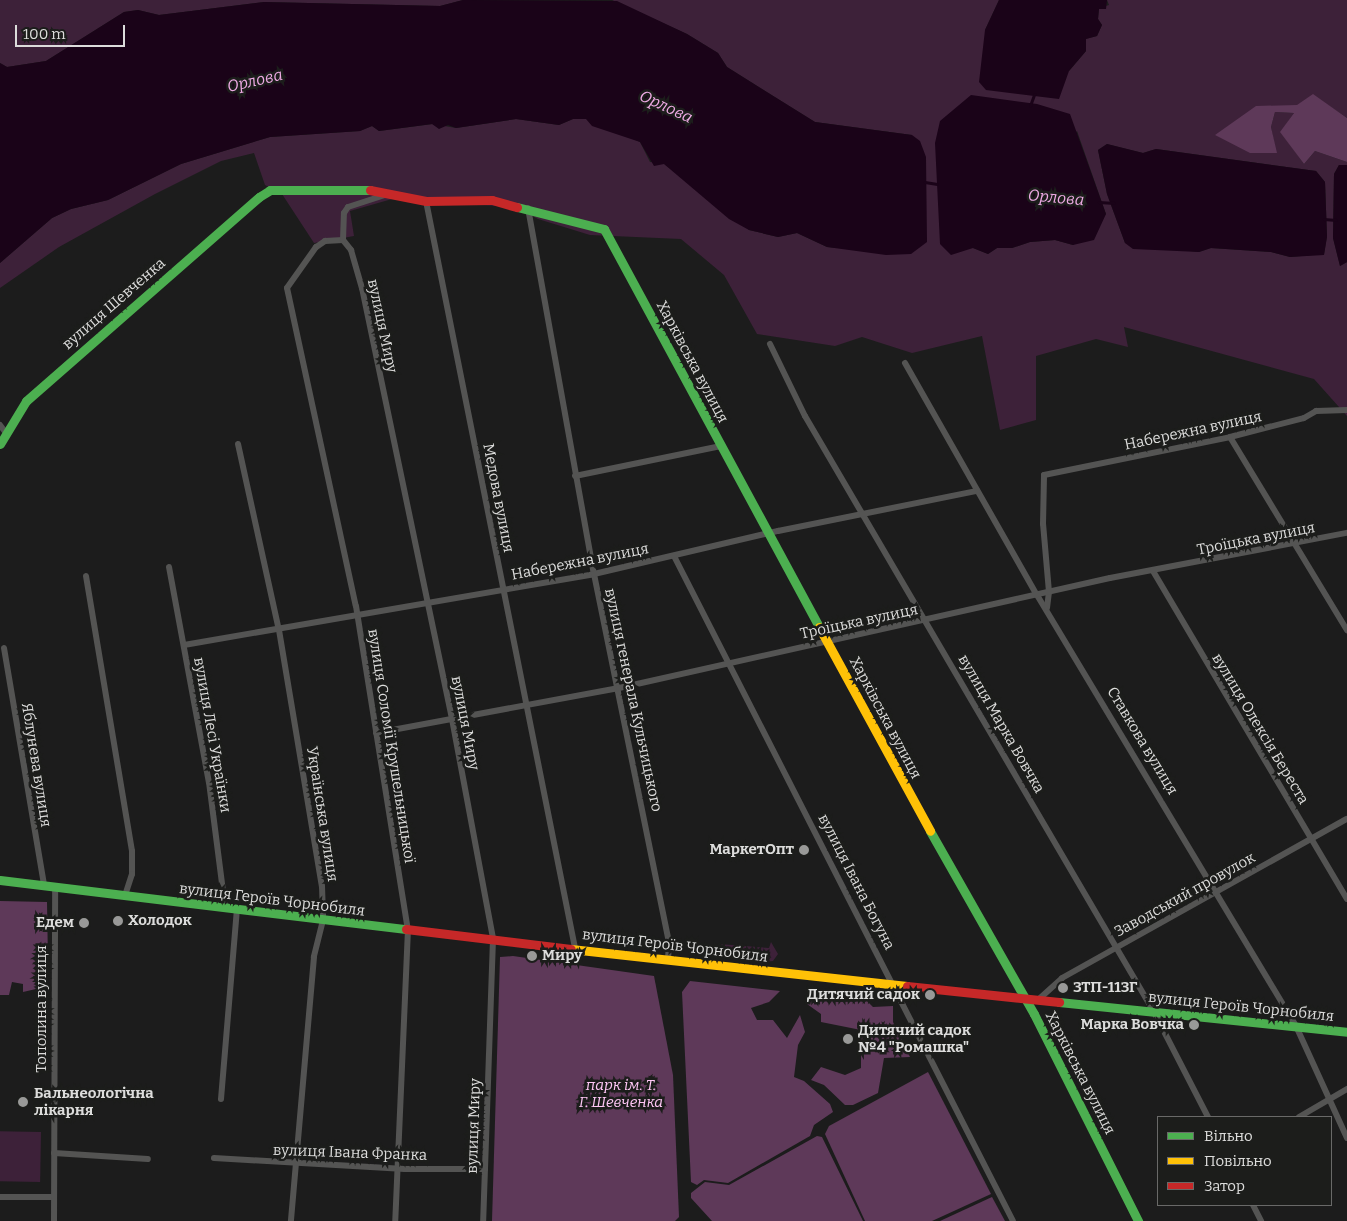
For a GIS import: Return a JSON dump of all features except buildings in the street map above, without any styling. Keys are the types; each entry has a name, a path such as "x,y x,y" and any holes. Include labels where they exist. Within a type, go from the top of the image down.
{"street":[{"name":"вулиця Шевченка","path":"0,444 3,429 26,401 259,196 282,189 394,192"},
{"path":"343,240 344,213 348,208 394,192 426,201 492,200 528,208"},
{"name":"Медова вулиця","path":"426,201 575,948"},
{"name":"Харківська вулиця","path":"528,208 567,222 604,230 1024,998 1138,1221"},
{"name":"вулиця генерала Кульчицького","path":"528,208 575,476 669,941 668,961"},
{"name":"вулиця Соломії Крушельницької","path":"343,240 330,240 316,247 288,282 288,298 358,617 408,930 395,1221"},
{"name":"вулиця Миру","path":"343,240 351,250 362,288 426,602 452,719 493,939 483,1221"},
{"name":"вулиця Марка Вовчка","path":"770,344 805,416 1154,1012 1207,1116"},
{"name":"Ставкова вулиця","path":"905,363 1037,595 1047,608 1296,1026 1347,1138"},
{"name":"Набережна вулиця","path":"1049,592 1043,524 1044,475 1230,437 1304,418 1316,412 1347,410"},
{"path":"1230,437 1298,544 1347,630"},
{"name":"Українська вулиця","path":"238,444 279,630 322,886 323,920 314,957 292,1221"},
{"path":"575,476 721,446"},
{"name":"Набережна вулиця","path":"184,645 358,617 426,602 594,574 768,533 977,490"},
{"name":"Троїцька вулиця","path":"376,732 619,688 1049,592 1347,533"},
{"name":"вулиця Івана Богуна","path":"674,556 894,984 1013,1221"},
{"name":"вулиця Лесі Українки","path":"169,567 209,782 225,907"},
{"name":"вулиця Олексія Береста","path":"1153,571 1347,899"},
{"path":"86,576 132,851 132,874 125,895"},
{"path":"1047,608 1049,592"},
{"name":"Яблунева вулиця","path":"4,648 44,885"},
{"name":"Заводський провулок","path":"1039,1000 1062,978 1347,819"},
{"name":"вулиця Героїв Чорнобиля","path":"0,880 323,920 575,948 668,961 1347,1032"},
{"name":"Тополина вулиця","path":"54,1221 55,887"},
{"path":"221,1099 237,909"},
{"path":"1301,1116 1347,1089"},
{"path":"54,1153 76,1157 148,1159"},
{"name":"вулиця Івана Франка","path":"214,1158 296,1164 485,1169"},
{"path":"0,1197 54,1197"},
{"path":"1253,1206 1261,1221"}],"shaded area":[{"path":"0,0 463,0 440,6 264,2 159,15 138,10 124,12 46,61 7,67 0,63"},
{"path":"612,0 999,0 985,30 1069,71 1086,51 1085,39 1097,36 1102,25 1098,19 1099,8 1109,5 1107,0 1347,0 1347,118 1313,95 1297,106 1256,106 1276,153 1271,127 1275,112 1294,113 1281,132 1304,164 1315,151 1347,162 1347,165 1339,165 1334,174 1333,238 1340,266 1347,262 1347,416 1314,379 1124,327 1128,347 1096,339 1036,356 1036,420 1000,430 982,336 912,353 862,337 835,346 757,334 724,275 681,239 590,235 538,219 515,207 392,199 350,211 354,236 314,243 282,194 265,185 254,153 221,161 155,194 59,247 0,288 0,263 52,218 71,209 108,200 181,164 270,137 360,131 372,126 379,131 433,124 456,128 516,119 559,125 573,119 586,118 640,142 650,162 663,163 749,230 778,237 797,233 827,247 851,249 912,135 815,122 727,67 718,53 687,34","holes":["1077,131 1106,214 1073,245 1055,240 1030,242 1012,248 997,248 988,254 973,248","1107,144 1143,153 1156,149 1316,171 1325,182 1327,236 1324,254 1290,257 1271,252 1211,248 1199,252 1125,243 1107,194 1098,150"]},
{"path":"771,942 778,954 773,961 766,962 721,957 716,951 719,944 769,948"},
{"path":"0,1131 41,1132 40,1182 0,1181"}],"green space":[{"path":"1313,94 1347,118 1347,162 1315,151 1304,164 1280,132 1294,113 1275,112 1271,127 1277,153 1250,153 1215,135 1256,106 1297,105"},
{"path":"0,901 47,902 48,962 43,964 41,1001 36,999 36,989 23,992 23,984 12,982 9,995 0,995"},
{"name":"парк ім. Т. Г. Шевченка","path":"513,956 654,976 673,1075 679,1217 675,1221 492,1221 500,957"},
{"path":"690,981 780,991 769,1002 751,1008 757,1020 773,1020 787,1038 800,1015 805,1032 798,1045 794,1077 804,1081 830,1104 833,1112 814,1125 810,1136 728,1183 704,1180 697,1185 691,1182 682,992"},
{"path":"812,997 838,1002 867,1001 873,1007 893,1006 893,1022 910,1057 884,1058 878,1093 853,1105 845,1105 824,1085 811,1080 821,1067 845,1075 861,1068 861,1030 821,1022 821,1014 807,1004"},
{"path":"928,1072 991,1194 932,1221 865,1221 825,1134 829,1126"},
{"path":"817,1136 822,1137 863,1221 712,1221 691,1198 691,1193 705,1182 729,1185"},
{"path":"992,1197 1005,1221 940,1221"}],"water":[{"path":"463,0 617,1 687,34 718,53 727,67 815,122 912,135 920,141 926,157 927,242 911,254 886,255 827,247 797,233 778,237 749,230 729,219 664,164 654,166 640,142 592,126 586,119 573,119 559,125 516,119 456,128 448,125 439,129 432,124 379,131 372,126 360,131 270,137 181,164 108,200 71,209 52,218 0,263 0,63 7,67 46,61 124,12 138,10 159,15 264,2 440,6"},
{"path":"999,0 1107,0 1106,9 1099,9 1098,19 1102,25 1097,36 1086,39 1086,51 1069,71 1059,99 986,90 979,82 985,30"},
{"path":"971,95 1037,104 1070,114 1106,214 1094,240 1073,245 1055,240 1030,242 1012,248 997,248 988,254 973,248 951,255 940,244 935,143 940,121"},
{"path":"1107,144 1143,153 1156,149 1316,171 1325,182 1327,237 1324,255 1290,257 1271,252 1211,248 1199,252 1133,249 1125,243 1107,194 1098,150"},
{"path":"1339,165 1347,165 1347,262 1340,266 1333,238 1334,174"}],"waterway":[{"path":"1030,106 1034,95"},
{"name":"Орлова","path":"925,182 937,184"},
{"name":"Орлова","path":"1099,202 1114,203"},
{"name":"Орлова","path":"1324,219 1336,220"}],"traffic: fast":[{"path":"0,444 26,401 259,197 270,190 370,190"},
{"path":"517,207 604,229 819,627"},
{"path":"930,831 1034,1014 1138,1221"},
{"path":"0,880 406,929"},
{"path":"1059,1002 1347,1032"}],"traffic: slow":[{"path":"819,627 930,831"},
{"path":"571,949 907,986"}],"traffic: jam":[{"path":"370,190 426,201 492,200 517,207"},
{"path":"406,929 571,949"},
{"path":"907,986 1059,1002"}],"place":[{"name":"МаркетОпт","path":"804,850"},
{"name":"Холодок","path":"118,921"},
{"name":"Едем","path":"84,923"},
{"name":"Миру","path":"532,956"},
{"name":"ЗТП-113Г","path":"1063,988"},
{"name":"Дитячий садок","path":"930,995"},
{"name":"Марка Вовчка","path":"1194,1025"},
{"name":"Дитячий садок №4 \"Ромашка\"","path":"848,1039"},
{"name":"Бальнеологічна лікарня","path":"23,1102"}]}
